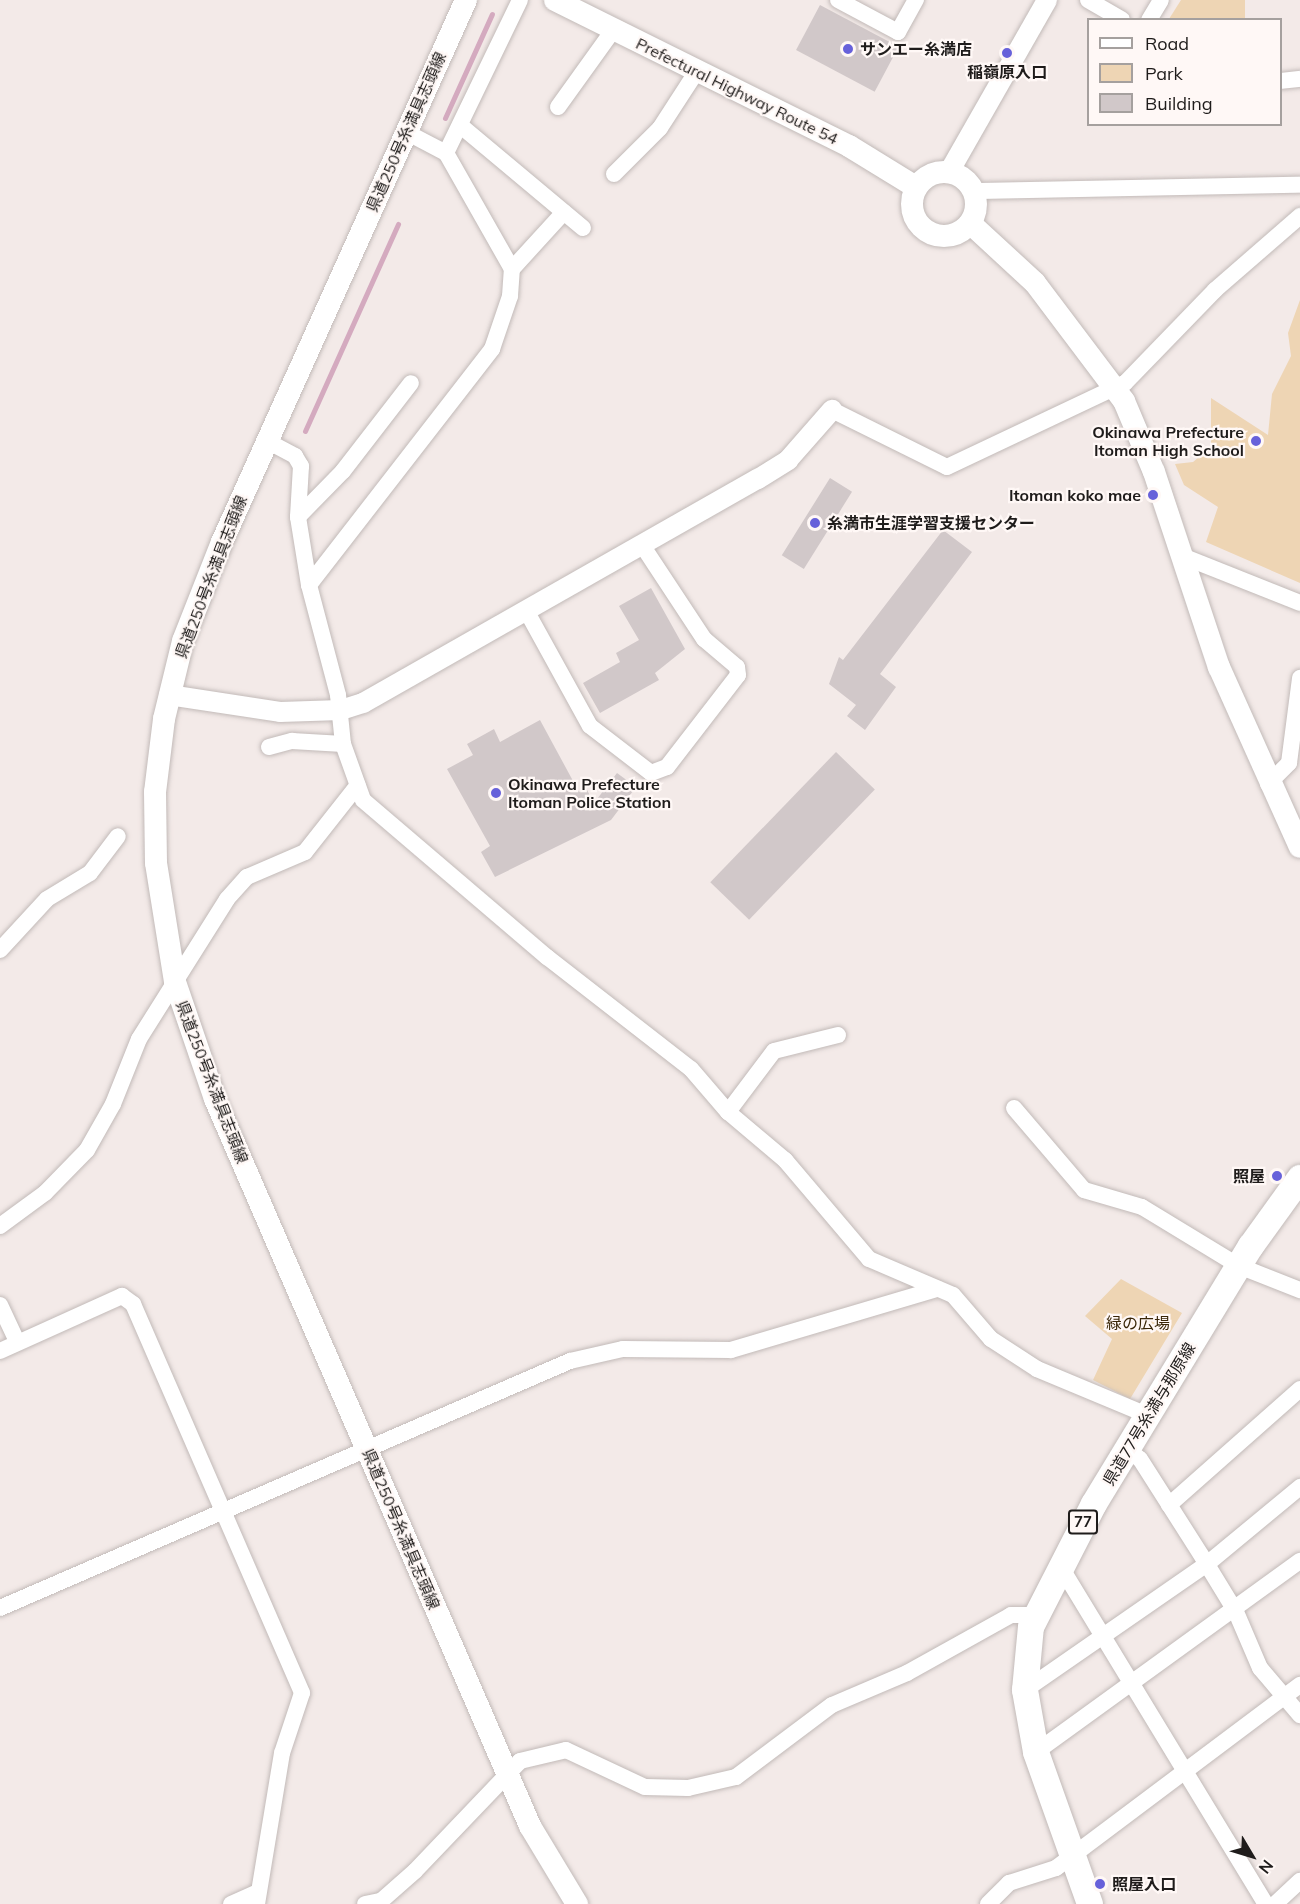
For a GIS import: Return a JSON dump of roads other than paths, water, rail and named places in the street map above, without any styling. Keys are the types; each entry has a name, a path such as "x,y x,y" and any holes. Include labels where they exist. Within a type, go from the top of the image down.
{"main road":[{"name":"県道250号糸満具志頭線","path":"466,0 267,441 183,641 169,695 154,827 159,902 175,982 215,1099 530,1826 577,1904"},
{"name":"Prefectural Highway Route 54","path":"555,0 879,162 916,187"},
{"path":"949,172 974,191 970,223 952,236 930,234 911,209 916,187 930,174 949,172"},
{"path":"970,223 1035,283 1116,388 1138,427 1219,667 1268,784 1300,847"},
{"name":"県道77号糸満与那原線","path":"1090,1904 1036,1752 1025,1690 1034,1616 1059,1564 1127,1449 1239,1266 1300,1178"}],"street":[{"path":"446,153 520,0"},
{"path":"838,0 898,32 916,0"},
{"path":"949,172 1047,0"},
{"path":"1088,0 1119,18"},
{"path":"1150,18 1161,0"},
{"path":"558,107 614,29"},
{"path":"614,174 660,128 698,71"},
{"path":"1282,81 1300,79"},
{"path":"461,126 583,228"},
{"path":"309,585 492,349 510,296 512,269 446,153 406,132"},
{"path":"974,191 1300,185"},
{"path":"512,269 564,212"},
{"path":"169,695 280,712 341,710 387,692 788,460 832,410 947,467 1116,388 1215,290 1300,216"},
{"path":"298,517 318,501 411,383"},
{"path":"267,441 289,452 301,466 298,517 309,585 341,710 343,744 363,800 381,818 691,1069 728,1112 784,1160 869,1258 953,1295 991,1339 1037,1369 1148,1415"},
{"path":"527,612 590,726 651,773 667,767 738,675 737,667 704,639 642,545"},
{"path":"1182,556 1300,603"},
{"path":"1268,784 1289,763 1300,678"},
{"path":"269,747 292,741 343,744"},
{"path":"0,1226 45,1193 87,1150 113,1104 139,1039 214,917 247,877 305,852 358,785"},
{"path":"0,950 47,899 90,873 118,836"},
{"path":"728,1112 774,1051 838,1035"},
{"path":"1014,1108 1084,1190 1142,1207 1239,1266 1300,1290"},
{"path":"0,1608 570,1361 623,1349 731,1350 937,1289"},
{"path":"0,1351 16,1340 122,1296 133,1304 302,1693 282,1753 257,1899 231,1904"},
{"path":"0,1305 16,1340"},
{"path":"1169,1504 1300,1389"},
{"path":"1127,1449 1140,1459 1207,1564 1236,1612 1260,1668 1300,1715"},
{"path":"1025,1690 1103,1640 1207,1564 1300,1487"},
{"path":"1036,1752 1236,1612 1300,1561"},
{"path":"1059,1564 1182,1774 1266,1904"},
{"path":"365,1904 381,1901 415,1871 507,1772 520,1761 566,1750 645,1787 688,1788 736,1777 832,1705 908,1673 1011,1615 1034,1616"},
{"path":"988,1904 1009,1883 1056,1868 1070,1853 1285,1700 1300,1685"},
{"path":"1275,1904 1300,1881"}],"waterway":[{"path":"445,118 492,14"},
{"path":"305,431 398,224"}],"place":[{"name":"サンエー糸満店","path":"848,49"},
{"name":"稲嶺原入口","path":"1007,53"},
{"name":"Okinawa Prefecture Itoman High School","path":"1256,441"},
{"name":"Itoman koko mae","path":"1153,495"},
{"name":"糸満市生涯学習支援センター","path":"815,523"},
{"name":"Okinawa Prefecture Itoman Police Station","path":"496,793"},
{"name":"照屋","path":"1277,1176"},
{"name":"照屋入口","path":"1100,1884"}],"park label":[{"name":"緑の広場","path":"1138,1323"}]}
